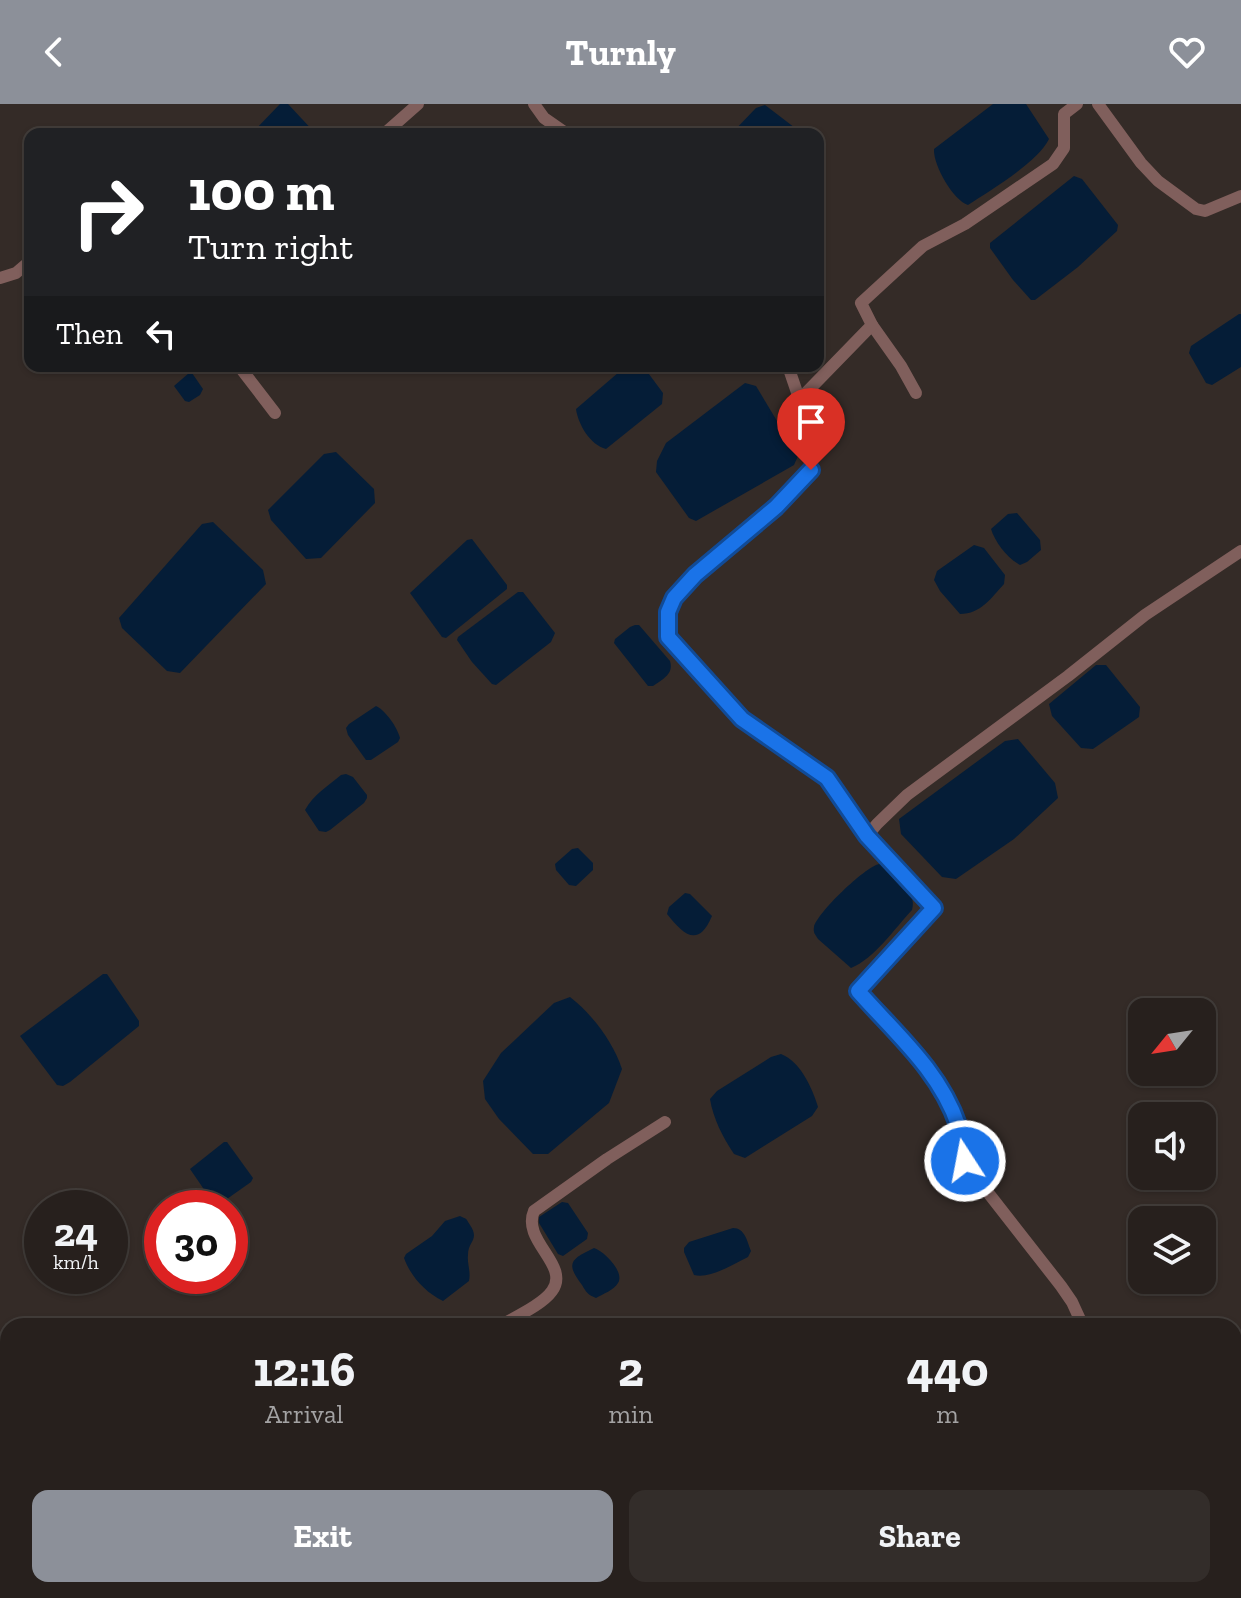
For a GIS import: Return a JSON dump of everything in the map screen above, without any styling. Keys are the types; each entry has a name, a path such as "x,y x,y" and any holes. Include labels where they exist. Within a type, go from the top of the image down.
{"street":[{"path":"391,128 418,104"},
{"path":"534,104 544,118 558,128"},
{"path":"916,393 861,303 923,246 965,224 1053,164 1064,148 1064,114 1077,104"},
{"path":"1098,104 1141,163 1158,181 1196,209 1205,211 1241,196"},
{"path":"0,278 16,273 24,266"},
{"path":"800,399 872,325"},
{"path":"244,372 275,413"},
{"path":"790,372 813,449 811,470 776,507 695,575 674,598 668,612 668,637 742,719 827,778 867,836 934,908 858,991 927,1067 944,1092 964,1141 968,1167 1061,1286 1079,1318"},
{"path":"867,836 907,795 1145,615 1241,551"},
{"path":"513,1318 555,1288 554,1266 532,1231 534,1211 665,1122"}],"water":[{"path":"280,104 288,104 310,128 257,128"},
{"path":"993,104 1026,104 1049,139 1025,166 968,205 956,196 945,181 934,149"},
{"path":"765,105 795,128 737,128 756,108"},
{"path":"1074,176 1082,179 1118,225 1117,231 1078,267 1031,300 1013,280 990,248 990,243"},
{"path":"1239,314 1241,367 1212,385 1206,383 1189,353 1191,346"},
{"path":"619,372 647,372 663,393 662,404 606,449 586,433 576,409"},
{"path":"189,373 203,389 189,402 174,386"},
{"path":"745,383 756,386 798,456 794,465 696,521 689,518 656,472 657,461 666,443"},
{"path":"336,452 374,489 375,503 321,558 306,559 271,520 268,510 324,454"},
{"path":"1017,513 1040,540 1041,550 1020,565 1002,549 991,529 1008,514"},
{"path":"213,522 263,570 266,584 180,673 167,671 122,628 119,618 202,524"},
{"path":"472,539 507,589 446,638 442,637 410,593 467,540"},
{"path":"974,545 984,548 1005,575 1004,584 980,608 960,614 934,580 937,571"},
{"path":"518,592 523,592 555,633 551,642 496,685 492,684 457,640"},
{"path":"639,625 670,661 669,673 653,686 648,686 614,643"},
{"path":"1096,665 1106,665 1140,707 1139,717 1093,749 1081,748 1052,716 1049,704"},
{"path":"376,706 391,720 400,738 371,760 366,760 346,728"},
{"path":"1018,739 1055,783 1058,798 1014,839 956,879 942,877 901,834 899,819 1005,741"},
{"path":"346,774 353,777 367,798 330,830 319,831 305,810 321,791"},
{"path":"578,848 593,863 593,870 576,886 569,885 556,870 555,864 572,849"},
{"path":"879,864 904,883 912,896 912,910 876,950 851,968 818,939 814,927 842,891"},
{"path":"685,893 690,894 712,916 707,926 696,935 685,932 667,914 669,907"},
{"path":"107,974 139,1021 139,1026 70,1082 57,1085 20,1036"},
{"path":"570,997 601,1030 622,1069 609,1103 548,1154 533,1154 499,1119 485,1099 483,1081 501,1053 554,1003"},
{"path":"781,1054 800,1069 818,1107 812,1116 745,1158 734,1154 719,1128 710,1099 717,1091 771,1057"},
{"path":"227,1142 253,1178 240,1190 204,1190 190,1169"},
{"path":"562,1202 568,1203 588,1233 587,1239 563,1256 558,1254 539,1223 539,1217"},
{"path":"460,1216 467,1220 474,1234 468,1250 469,1281 443,1301 419,1283 404,1258 432,1236 445,1221"},
{"path":"733,1228 745,1236 751,1251 748,1257 715,1273 694,1275 684,1248 689,1242"},
{"path":"594,1248 612,1262 619,1273 614,1288 596,1298 586,1291 572,1267 580,1255"}],"route":[{"path":"811,470 776,507 695,575 674,598 668,612 668,637 742,719 827,778 867,836 934,908 858,991 927,1067 944,1092 964,1141 965,1161"}]}
